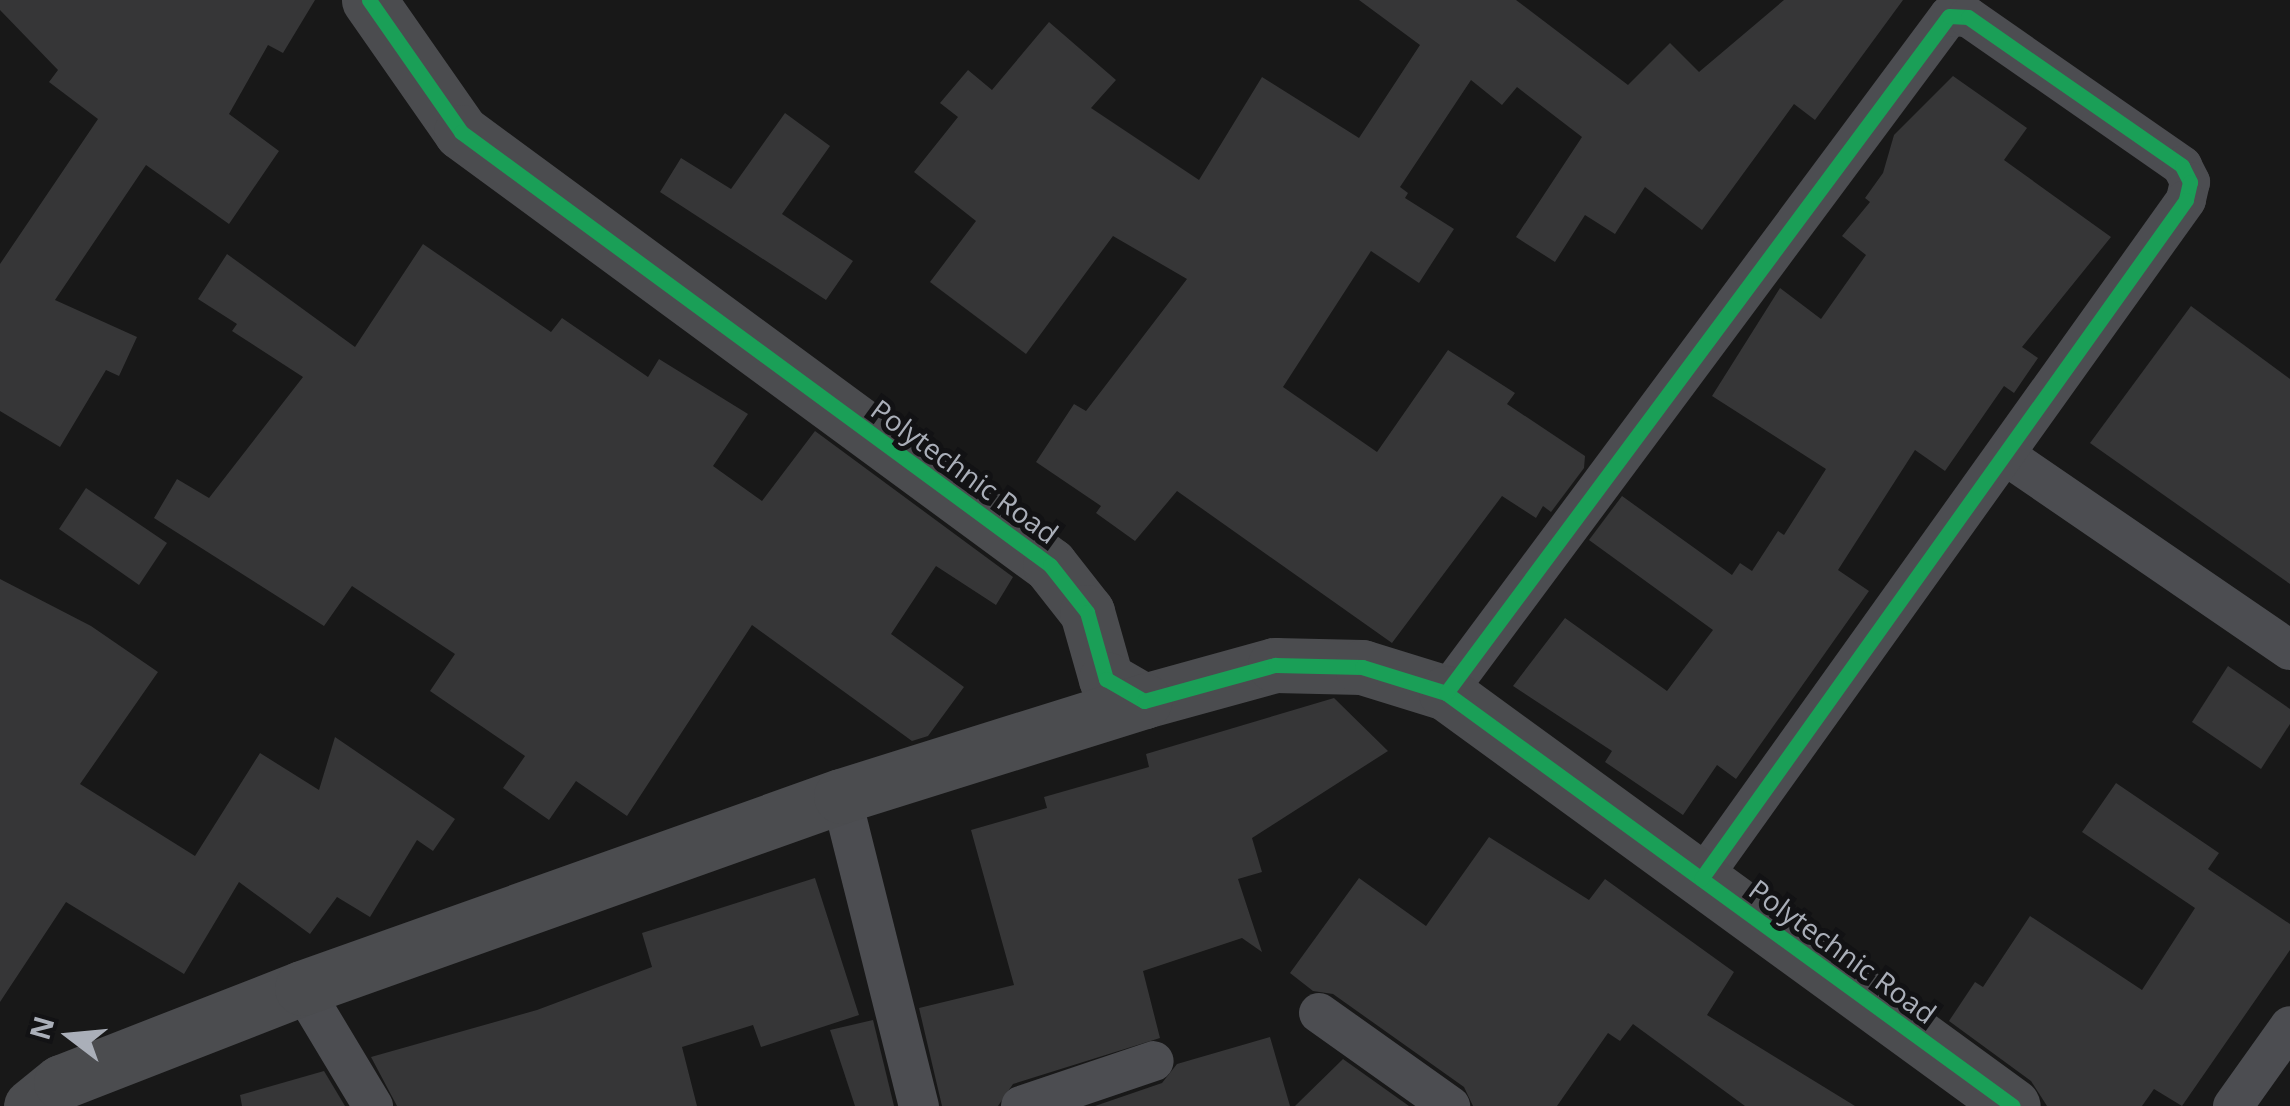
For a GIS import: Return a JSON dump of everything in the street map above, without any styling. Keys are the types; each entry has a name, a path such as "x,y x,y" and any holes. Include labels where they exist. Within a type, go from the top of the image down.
{"street":[{"name":"Polytechnic Road","path":"369,0 461,132 1050,565 1087,612 1106,679 1144,701 1275,664 1362,667 1446,694 2012,1106"},
{"path":"1446,694 1949,16 1983,28 2182,166 2190,182 2186,200 1702,879"},
{"path":"2005,455 2290,650"},
{"path":"30,1106 61,1082 302,988 841,796 1144,701"},
{"path":"841,796 919,1106"},
{"path":"302,988 372,1106"},
{"path":"1319,1012 1450,1106"},
{"path":"2234,1106 2290,1026"},
{"path":"1022,1106 1154,1061"}],"building":[{"path":"0,0 315,0 283,53 268,45 229,114 279,151 229,224 146,165 55,300 137,337 119,376 106,370 60,447 0,411 0,264 98,119 49,82 58,70 0,10"},
{"path":"1359,0 1516,0 1628,85 1670,43 1699,72 1784,0 1903,0 1815,120 1794,104 1702,230 1645,187 1615,234 1585,215 1555,262 1516,237 1582,137 1517,87 1502,105 1471,80 1400,187 1408,193 1405,198 1454,229 1419,283 1371,251 1283,387 1377,452 1448,350 1515,393 1507,404 1585,456 1584,468 1551,512 1543,506 1536,518 1502,496 1392,643 1177,491 1135,541 1096,513 1101,506 1036,462 1074,404 1086,411 1187,279 1113,236 1026,354 930,282 976,221 914,172 958,117 940,103 968,70 992,90 1049,22 1116,80 1091,108 1199,180 1262,77 1359,138 1420,45"},
{"path":"1953,76 2027,128 2004,160 2111,237 2022,347 2038,358 2014,393 2004,386 1945,471 1915,450 1838,570 1869,591 1736,779 1717,765 1683,815 1605,762 1612,751 1513,686 1565,618 1667,691 1713,630 1589,540 1622,496 1732,575 1740,563 1752,571 1778,531 1784,535 1826,469 1712,396 1780,288 1821,319 1866,255 1842,236 1870,202 1865,198 1883,173 1894,135"},
{"path":"785,113 830,146 782,214 853,261 826,300 660,192 681,158 731,189"},
{"path":"423,244 551,332 562,318 648,377 659,359 748,414 713,466 762,501 815,431 1013,577 996,605 936,566 891,634 964,687 928,736 912,741 752,625 627,816 576,781 549,820 503,788 525,756 430,691 455,654 352,586 324,626 154,518 177,479 209,498 303,377 232,331 237,324 198,299 227,254 355,347"},
{"path":"2191,306 2290,379 2290,584 2090,443"},
{"path":"86,488 167,543 139,585 59,529"},
{"path":"0,579 91,626 158,672 80,784 195,856 260,753 319,790 335,737 455,819 433,851 417,840 370,917 337,897 310,934 239,882 184,974 66,902 0,1002"},
{"path":"2228,666 2290,709 2290,724 2261,769 2192,722"},
{"path":"1334,698 1388,751 1252,838 1262,872 1238,879 1262,952 1242,938 1143,971 1160,1038 1013,1084 998,1106 942,1106 919,1008 1014,985 971,830 1047,808 1044,797 1149,767 1146,754"},
{"path":"2116,783 2219,853 2208,869 2290,924 2290,950 2182,1106 2154,1089 2142,1106 2047,1106 2031,1081 1949,1021 1975,982 1983,987 2030,916 2142,990 2195,908 2082,832"},
{"path":"1489,837 1589,900 1605,879 1734,972 1707,1015 1855,1106 1745,1106 1633,1024 1620,1041 1608,1033 1557,1106 1473,1106 1464,1087 1333,994 1313,991 1290,973 1359,878 1426,926"},
{"path":"815,878 859,1015 761,1047 753,1025 682,1047 697,1106 397,1106 371,1057 537,1010 652,967 642,933"},
{"path":"873,1020 894,1106 855,1106 830,1030"},
{"path":"1270,1037 1290,1106 1095,1106 1162,1083 1177,1064"},
{"path":"1343,1059 1409,1106 1295,1106"},
{"path":"324,1071 345,1106 242,1106 240,1095"}],"cycle path":[{"path":"369,0 461,132 1050,565 1087,612 1106,679 1144,701 1275,665 1362,667 1446,693 2013,1106"},
{"path":"1446,693 1949,16 1968,17 2182,166 2190,182 2186,200 1701,879"}]}
